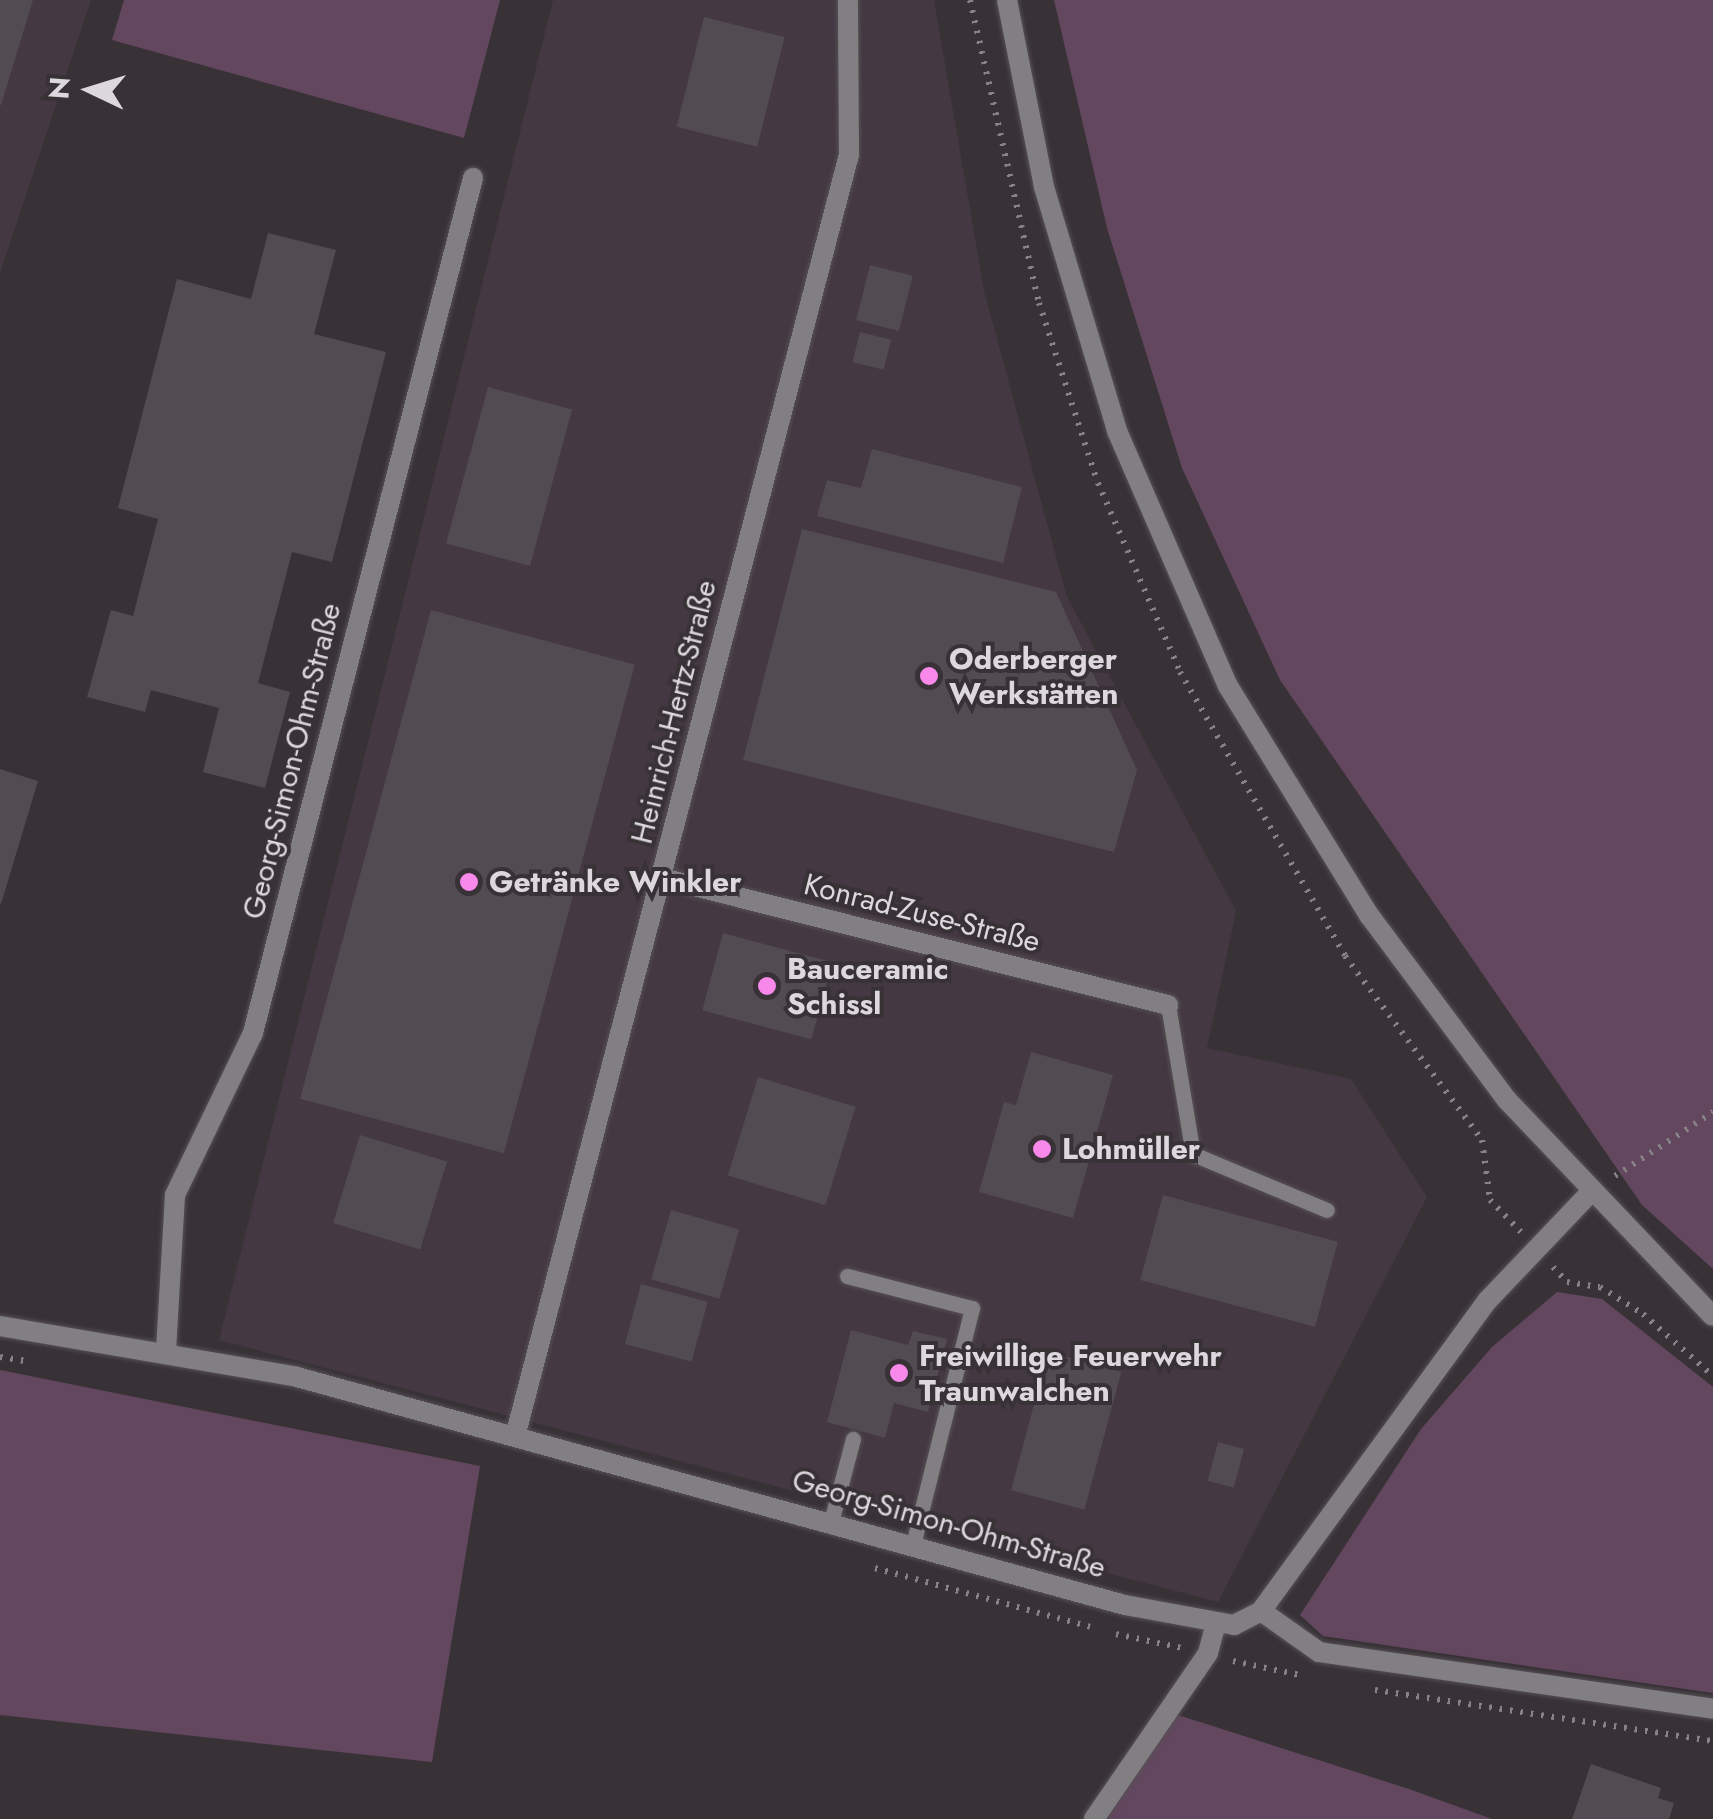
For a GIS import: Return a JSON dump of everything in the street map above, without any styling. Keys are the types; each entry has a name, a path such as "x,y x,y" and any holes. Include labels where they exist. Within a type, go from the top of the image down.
{"street":[{"name":"Heinrich-Hertz-Straße","path":"516,1433 849,155 848,0"},
{"path":"1007,0 1080,316 1188,605 1283,786 1368,915 1590,1194 1713,1316"},
{"name":"Georg-Simon-Ohm-Straße","path":"166,1351 176,1194 253,1033 473,178"},
{"name":"Konrad-Zuse-Straße","path":"662,878 1168,1006"},
{"path":"1590,1194 1536,1248 1261,1612 1319,1652 1480,1682 1713,1709"},
{"name":"Georg-Simon-Ohm-Straße","path":"0,1326 166,1351 516,1433 912,1545 1216,1624 1261,1612"},
{"path":"1094,1819 1208,1653 1216,1624"}],"lane":[{"path":"1168,1006 1193,1154 1327,1210"},
{"path":"847,1276 972,1308 912,1545"},
{"path":"830,1522 853,1438"}],"path":[{"path":"1590,1194 1713,1112"},
{"path":"1536,1248 1568,1282 1600,1287 1642,1314 1713,1376"},
{"path":"0,1358 37,1362"},
{"path":"868,1566 1322,1680"},
{"path":"1360,1688 1713,1742"}],"shaded area":[{"path":"0,0 91,0 0,273"},
{"path":"124,0 500,0 464,138 112,40"},
{"path":"553,0 934,0 984,291 1067,597 1236,911 1207,1048 1351,1079 1427,1197 1218,1602 219,1340"},
{"path":"1054,0 1713,0 1713,1269 1642,1205 1280,680 1182,468 1107,228"},
{"path":"1557,1292 1602,1299 1713,1387 1713,1693 1323,1636 1300,1615 1421,1429 1492,1347"},
{"path":"0,1370 480,1466 432,1762 0,1715"},
{"path":"1175,1714 1409,1789 1492,1819 1105,1819"}],"building":[{"path":"0,0 33,0 1,105 0,105"},
{"path":"704,17 785,37 757,147 677,127"},
{"path":"268,233 336,250 314,334 386,352 332,562 292,552 258,683 290,692 265,788 203,772 219,708 151,690 145,712 87,697 111,610 133,616 158,519 118,508 177,279 251,299"},
{"path":"870,265 913,276 899,331 856,320"},
{"path":"860,332 891,340 884,370 853,362"},
{"path":"488,387 572,410 530,566 446,543"},
{"path":"872,449 1022,487 1003,563 817,516 827,480 861,488"},
{"name":"Oderberger Werkstätten","path":"802,529 1056,592 1137,770 1114,852 743,760"},
{"name":"Getränke Winkler","path":"431,610 635,665 504,1153 300,1099"},
{"path":"0,769 38,781 1,904 0,903"},
{"name":"Bauceramic Schissl","path":"723,933 832,962 811,1040 702,1010"},
{"name":"Lohmüller","path":"1031,1052 1113,1075 1073,1218 979,1192 1004,1102 1016,1105"},
{"path":"758,1077 856,1107 825,1205 728,1175"},
{"path":"360,1135 447,1162 420,1250 333,1223"},
{"path":"1163,1195 1338,1242 1315,1327 1140,1280"},
{"path":"671,1210 739,1230 719,1299 651,1279"},
{"path":"641,1284 708,1302 692,1362 625,1344"},
{"path":"851,1330 908,1345 913,1331 947,1339 928,1412 894,1403 885,1438 827,1422"},
{"path":"1048,1352 1121,1372 1084,1510 1011,1490"},
{"path":"1218,1442 1244,1449 1234,1488 1208,1481"},
{"path":"1591,1764 1661,1788 1658,1798 1674,1803 1669,1819 1572,1819"}],"place":[{"name":"Oderberger Werkstätten","path":"929,676"},
{"name":"Getränke Winkler","path":"469,882"},
{"name":"Bauceramic Schissl","path":"767,986"},
{"name":"Lohmüller","path":"1042,1149"},
{"name":"Freiwillige Feuerwehr Traunwalchen","path":"899,1373"}]}
